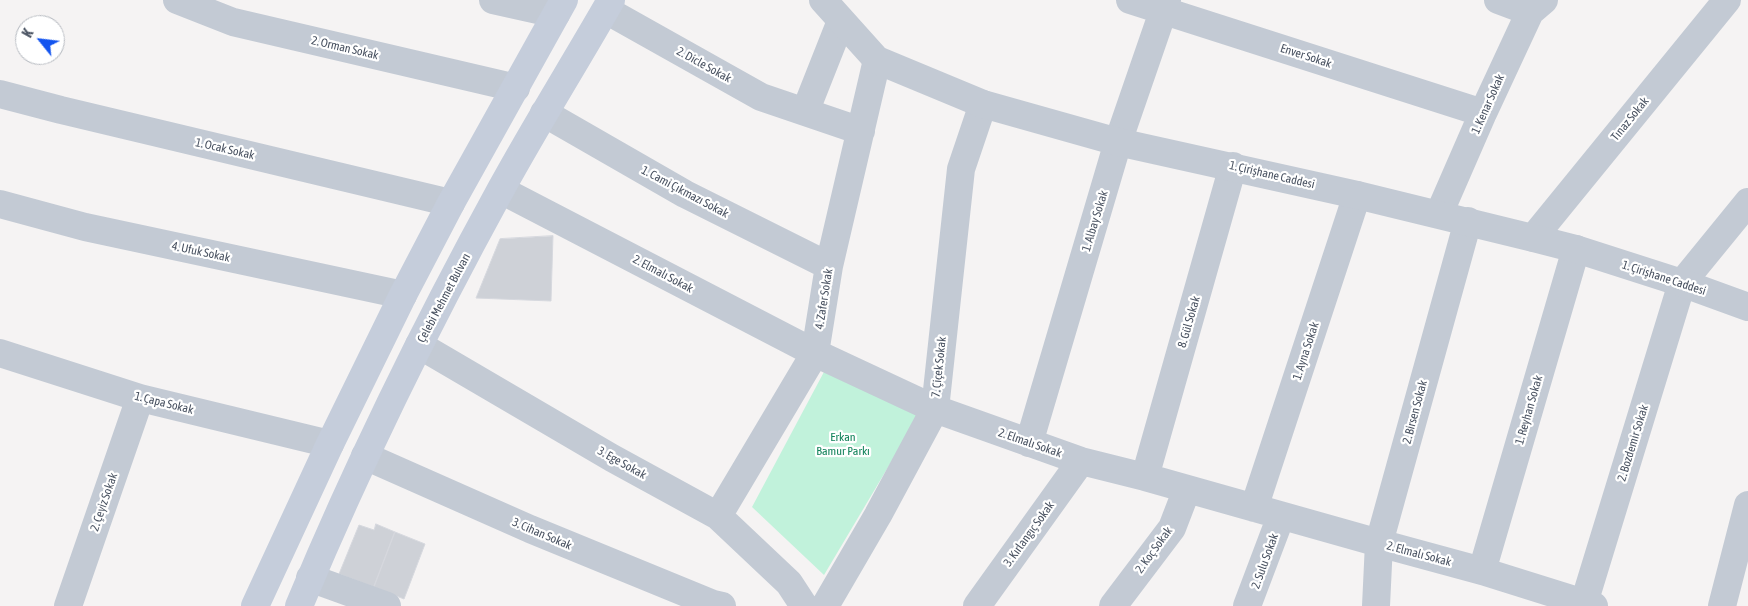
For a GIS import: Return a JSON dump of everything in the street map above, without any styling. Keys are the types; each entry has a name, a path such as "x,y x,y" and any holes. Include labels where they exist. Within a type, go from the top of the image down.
{"main road":[{"name":"Çelebi Mehmet Bulvarı","path":"298,606 365,456 419,345 501,190 608,5"},
{"path":"255,606 330,444 403,295 451,203 560,7"}],"street":[{"name":"2. Orman Sokak","path":"177,0 233,22 516,88"},
{"path":"493,0 560,7"},
{"name":"1. Çirişhane Caddesi","path":"823,0 877,60 983,104 1118,142 1233,166 1533,238 1682,283 1748,307"},
{"name":"Enver Sokak","path":"1130,0 1165,5 1483,113"},
{"path":"1498,0 1537,6"},
{"name":"Tınaz Sokak","path":"1533,238 1727,0"},
{"name":"2. Dicle Sokak","path":"608,5 761,97 861,131"},
{"name":"1. Albay Sokak","path":"1029,443 1118,142 1165,5"},
{"name":"1. Kenar Sokak","path":"1439,214 1483,113 1537,6"},
{"path":"805,112 841,21"},
{"name":"4. Zafer Sokak","path":"718,516 815,353 830,266 877,60"},
{"name":"1. Ocak Sokak","path":"0,94 451,203"},
{"name":"7. Çiçek Sokak","path":"826,606 935,409 961,169 983,104"},
{"name":"1. Cami Çıkmazı Sokak","path":"544,114 686,194 830,266"},
{"name":"8. Gül Sokak","path":"1145,477 1233,166"},
{"name":"2. Elmalı Sokak","path":"501,190 815,353 935,409 1081,461 1145,477 1379,544 1482,571 1573,602"},
{"name":"1. Ayna Sokak","path":"1254,508 1358,195"},
{"path":"1682,283 1748,202"},
{"name":"4. Ufuk Sokak","path":"0,204 85,227 403,295"},
{"name":"2. Birsen Sokak","path":"1376,606 1379,544 1468,221"},
{"name":"1. Reyhan Sokak","path":"1482,571 1576,250"},
{"name":"2. Bozdemir Sokak","path":"1573,602 1682,283"},
{"name":"3. Ege Sokak","path":"419,345 612,458 718,516 789,583 804,606"},
{"name":"1. Çapa Sokak","path":"1,357 140,398 330,444"},
{"name":"2. Çeyiz Sokak","path":"68,606 140,398"},
{"name":"3. Cihan Sokak","path":"365,456 530,529 722,606"},
{"name":"3. Kırlangıç Sokak","path":"977,606 1081,461"},
{"name":"2. Koç Sokak","path":"1113,606 1172,528 1186,489"},
{"path":"1722,606 1748,504"},
{"name":"2. Sulu Sokak","path":"1248,606 1281,516"},
{"path":"310,578 387,606"}],"green space":[{"name":"Erkan Bamur Parkı","path":"825,370 919,415 824,575 752,507"}],"building":[{"path":"553,236 551,301 476,298 500,239"},
{"path":"376,524 395,532 374,587 339,574 359,525 374,530"},
{"path":"395,532 425,544 404,599 374,587"}]}
